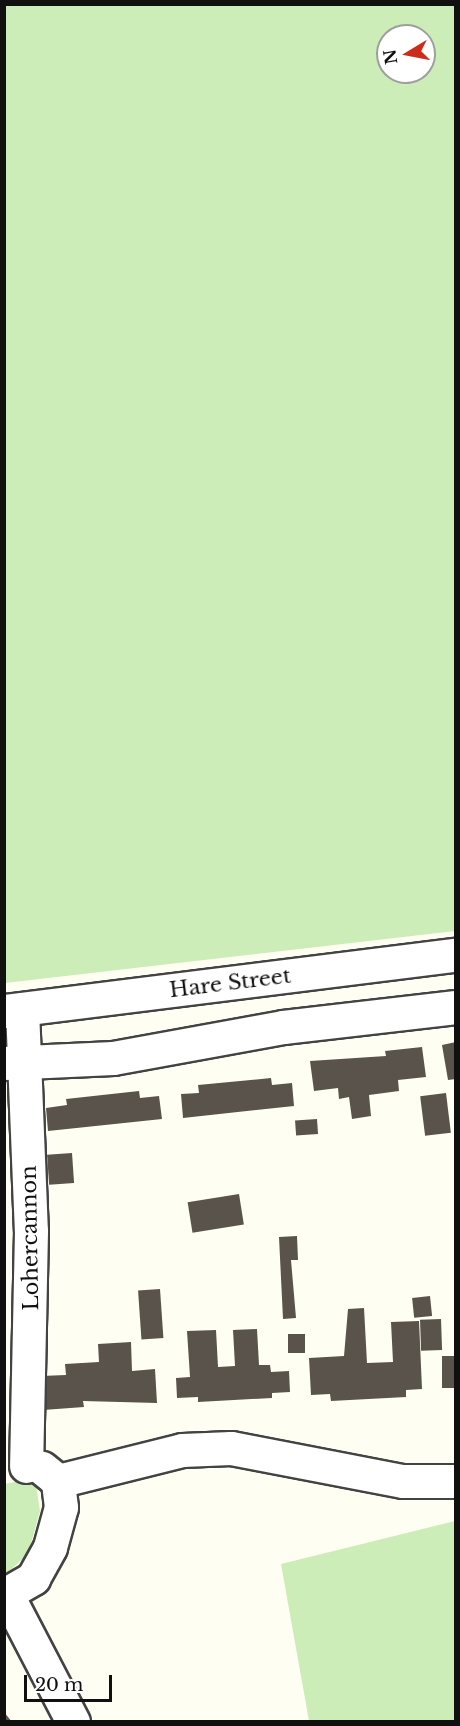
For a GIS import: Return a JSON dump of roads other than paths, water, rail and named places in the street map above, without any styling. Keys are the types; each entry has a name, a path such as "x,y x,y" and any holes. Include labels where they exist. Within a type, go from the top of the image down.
{"street":[{"name":"Hare Street","path":"13,1010 456,955"},
{"path":"400,962 408,1012"},
{"path":"15,1063 113,1058 284,1027 456,1007"},
{"name":"Lohercannon","path":"13,1010 15,1063 31,1231 15,1468 42,1468 58,1481"},
{"path":"73,1722 6,1595 33,1578 50,1546 61,1507 58,1481 182,1450 231,1448 403,1481 456,1481"}]}
